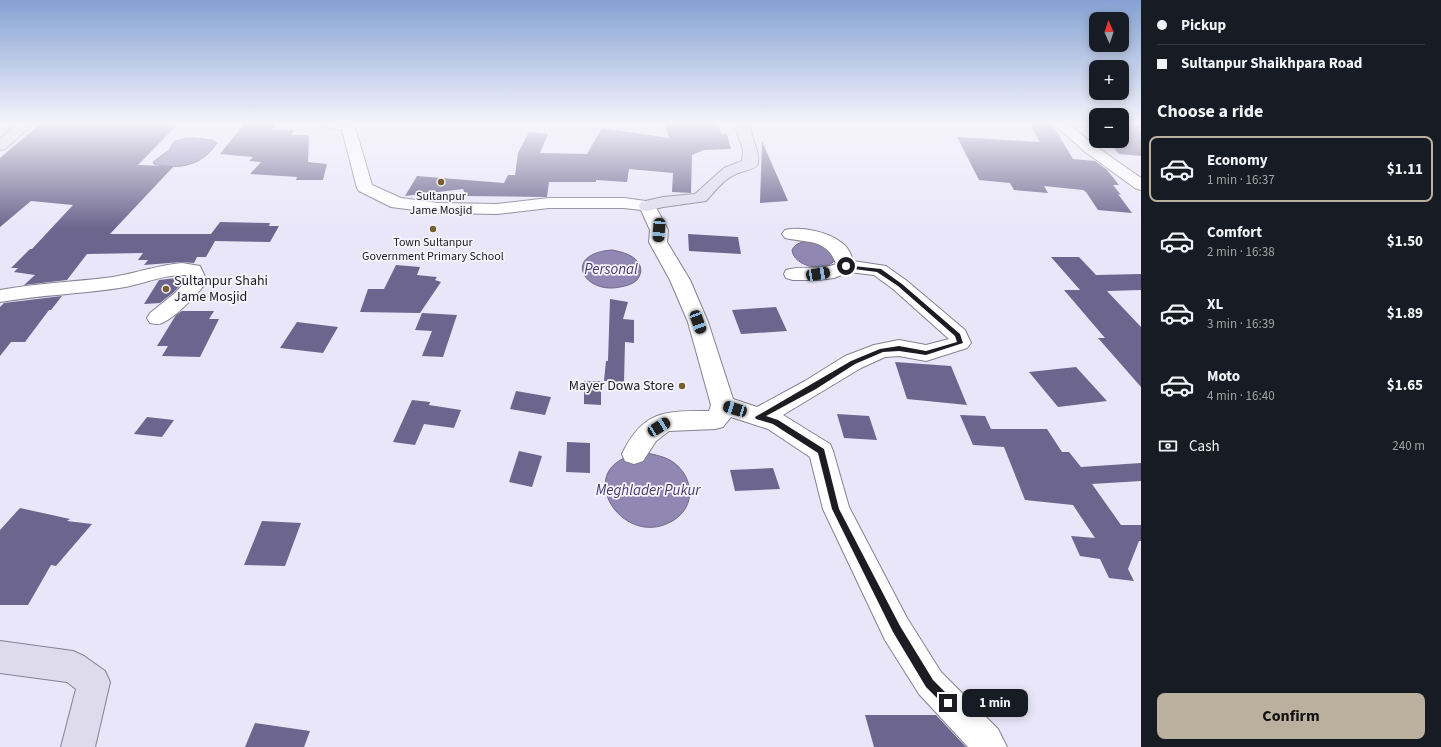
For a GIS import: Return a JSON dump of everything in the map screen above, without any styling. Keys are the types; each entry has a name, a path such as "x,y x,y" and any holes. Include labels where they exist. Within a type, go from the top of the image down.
{"main road":[{"path":"647,206 663,202 700,198 710,187 729,171 750,164 750,159"},
{"path":"0,657 73,667 94,682 78,747"}],"street":[{"path":"357,159 365,188 397,203 438,208 497,209 549,203 624,203 647,206 659,230 658,242 680,280 698,322 707,348 723,406 721,413 715,420 666,422 652,431 638,444 634,454"},
{"path":"1105,159 1141,184"},
{"path":"791,234 804,234 827,242 838,249 846,266"},
{"path":"759,417 813,387 853,362 882,350 899,348 926,353 960,343 958,335 900,285 879,270 846,266 834,272 818,274 793,274"},
{"path":"0,296 25,291 112,283 148,276 168,269 193,270 197,281 182,298 157,318"},
{"path":"723,406 776,422 821,451 836,509 896,629 930,683 990,747"},
{"path":"828,452 843,508 908,629"}],"water":[{"path":"157,159 201,159 181,166 163,166 154,164 153,162"},
{"path":"810,241 824,244 835,260 830,264 818,267 810,266 798,261 792,250 802,242"},
{"name":"Personal","path":"612,250 628,255 638,262 641,272 637,280 625,286 607,288 596,285 588,280 583,273 583,266 587,259 596,253"},
{"name":"Meghlader Pukur","path":"647,453 661,456 673,462 680,468 685,475 690,491 686,507 681,514 674,520 654,527 635,525 620,515 610,502 605,486 609,471 622,459"}],"building":[{"path":"0,159 144,159 138,165 174,166 110,234 211,234 220,222 270,223 269,226 279,226 270,242 215,241 206,257 197,257 194,263 182,262 144,265 148,260 138,260 143,253 87,254 67,280 24,285 35,275 14,272 18,268 11,268 30,249 32,249 73,205 31,201 0,227"},
{"path":"251,159 308,159 308,162 327,164 323,180 296,180 297,177 250,174 261,162 249,161"},
{"path":"517,159 692,159 691,193 672,192 673,173 629,169 627,182 596,180 596,182 549,182 547,197 466,196 463,189 405,196 417,176 504,183 508,175 515,175"},
{"path":"761,159 770,159 788,201 760,203"},
{"path":"968,159 1073,159 1095,161 1107,170 1119,185 1113,185 1132,213 1098,210 1083,190 1044,186 1048,193 1014,190 1010,183 979,180"},
{"path":"688,234 738,237 741,254 689,251"},
{"path":"1051,257 1079,257 1096,275 1141,274 1141,290 1107,291 1141,327 1141,387 1098,338 1105,338 1064,290 1080,290"},
{"path":"396,265 420,267 417,275 437,277 435,280 441,282 420,313 360,312 368,289 384,289"},
{"name":"Sultanpur Shahi Jame Mosjid","path":"185,277 174,292 160,303 144,304 159,280"},
{"path":"62,296 51,310 49,310 25,342 11,342 0,356 0,307 4,303"},
{"path":"610,299 628,302 623,319 634,320 634,343 625,342 624,382 604,381 606,361 608,361"},
{"path":"776,307 787,331 741,334 732,310"},
{"path":"182,311 214,311 209,319 219,319 200,357 162,356 168,346 157,346 176,315"},
{"path":"422,313 457,315 443,357 422,356 432,331 415,330"},
{"path":"297,322 338,327 323,353 280,348"},
{"path":"895,362 951,366 967,405 907,399"},
{"path":"1076,367 1107,401 1058,407 1029,372"},
{"path":"584,381 601,381 601,405 584,404"},
{"path":"516,391 551,397 545,415 510,409"},
{"path":"412,400 430,402 429,405 461,410 454,428 424,424 415,445 393,442"},
{"path":"837,414 869,416 877,440 844,438"},
{"path":"960,415 985,416 991,429 1047,429 1062,452 1069,452 1081,467 1141,463 1141,481 1092,484 1121,525 1141,525 1141,541 1139,541 1128,569 1134,581 1109,578 1100,559 1080,556 1071,536 1095,538 1073,505 1025,500 1004,447 973,445"},
{"path":"147,417 174,420 162,437 134,434"},
{"path":"567,442 590,443 590,473 566,472"},
{"path":"519,451 542,456 532,487 509,482"},
{"path":"773,468 780,489 735,491 730,470"},
{"path":"20,508 70,519 67,521 92,524 56,566 51,565 28,605 0,605 0,530"},
{"path":"262,521 301,523 285,566 244,565"},
{"path":"865,715 936,715 966,747 874,747"},
{"path":"255,723 310,731 304,747 245,747"}],"place":[{"name":"Sultanpur Jame Mosjid","path":"441,182"},
{"name":"Town Sultanpur Government Primary School","path":"433,229"},
{"name":"Sultanpur Shahi Jame Mosjid","path":"166,289"},
{"name":"Mayer Dowa Store","path":"682,386"}],"route":[{"path":"846,266 879,270 900,285 919,303 958,335 960,343 926,353 899,348 882,350 853,362 813,387 759,417 776,422 821,451 836,509 868,570 896,629 930,683 948,703"}]}
